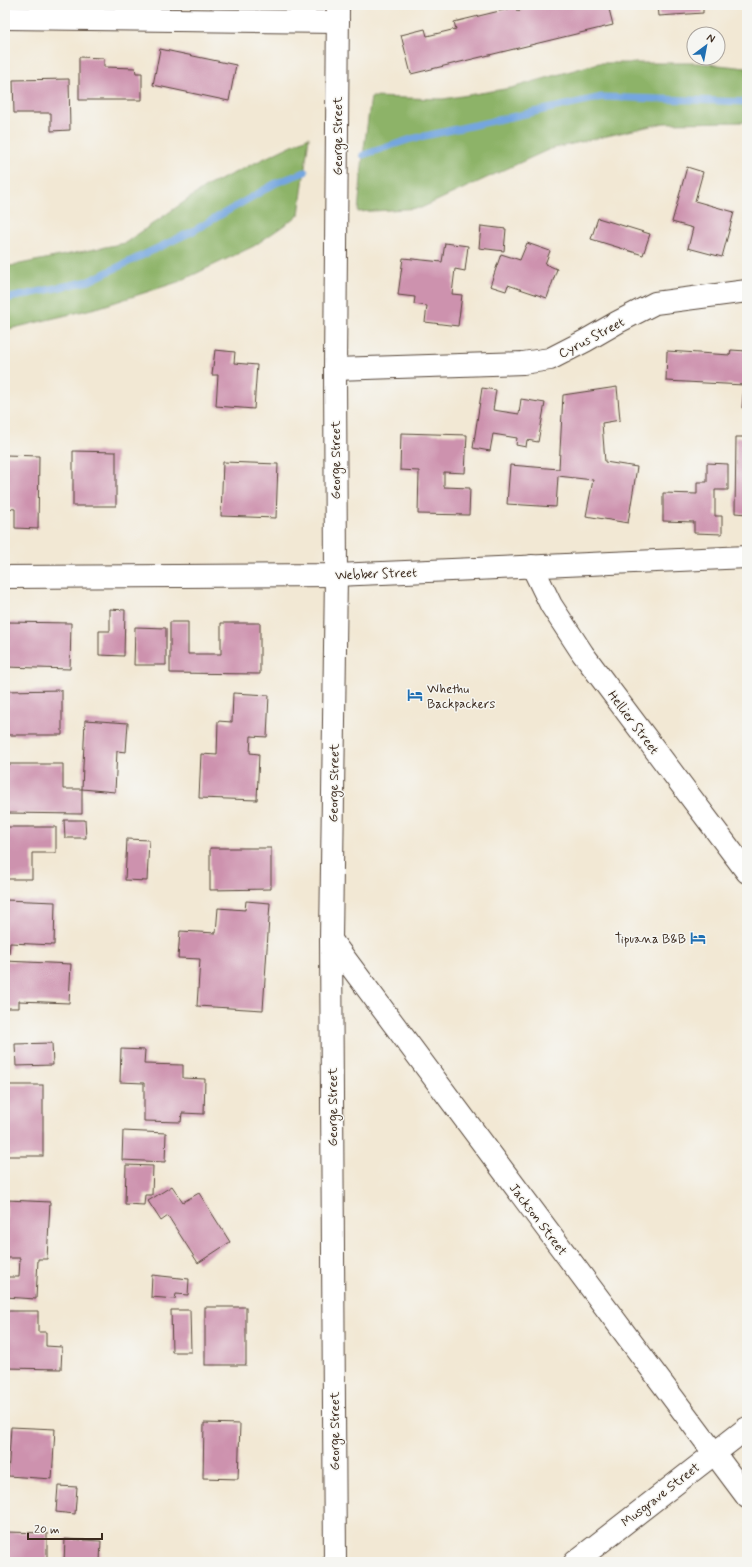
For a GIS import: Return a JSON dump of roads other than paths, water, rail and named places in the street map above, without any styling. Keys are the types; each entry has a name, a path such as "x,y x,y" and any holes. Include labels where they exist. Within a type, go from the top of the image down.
{"street":[{"path":"5,18 338,14"},
{"name":"George Street","path":"335,1562 331,940 336,575 335,369 338,14"},
{"name":"Cyrus Street","path":"335,369 523,363 550,359 656,303 747,291"},
{"name":"Webber Street","path":"5,577 336,575 747,557"},
{"name":"Hellier Street","path":"532,566 551,605 583,654 747,872"},
{"name":"Jackson Street","path":"331,940 747,1497"},
{"name":"Musgrave Street","path":"575,1562 713,1452 747,1428"}],"waterway":[{"path":"363,155 411,139 602,97 747,102"},
{"path":"5,299 89,281 193,231 276,183 305,172"}],"place":[{"name":"Whethu Backpackers","path":"415,695"},
{"name":"Tipuana B&B","path":"698,938"}]}
